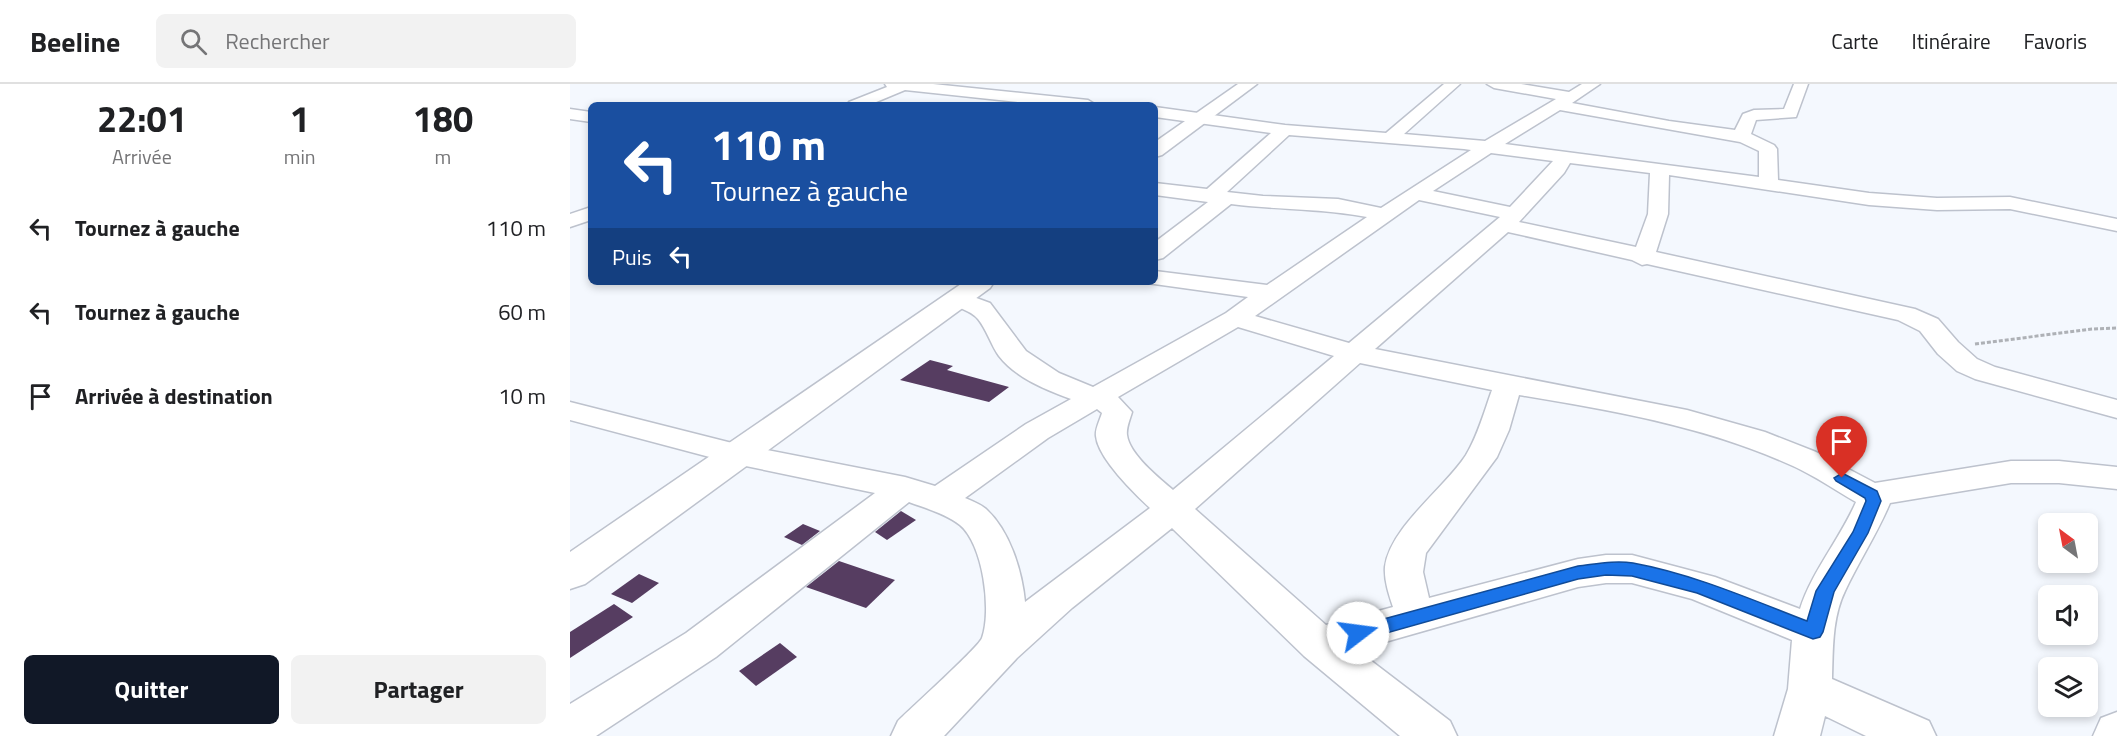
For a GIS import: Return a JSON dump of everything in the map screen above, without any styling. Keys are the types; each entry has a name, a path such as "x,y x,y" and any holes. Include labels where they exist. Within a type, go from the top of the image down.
{"main road":[{"path":"1158,149 1248,84"},
{"path":"570,573 972,287"}],"street":[{"path":"862,102 901,84 1061,102"},
{"path":"1391,137 1453,84"},
{"path":"1494,84 1672,127 1741,137 1768,149 1768,183"},
{"path":"570,728 701,645 922,494 1097,398 1235,318 1416,193 1487,147 1593,84"},
{"path":"1741,137 1749,117 1790,114 1801,84"},
{"path":"1158,112 1285,130 1391,137 1487,147 1659,168 1906,203 2010,203 2117,225"},
{"path":"570,114 588,117"},
{"path":"1158,250 1217,198 1285,130"},
{"path":"914,736 1002,646 1058,597 1171,510 1509,220 1557,169 1564,157"},
{"path":"1642,258 1660,214 1659,168"},
{"path":"1158,189 1217,198 1338,205 1384,215"},
{"path":"1416,193 1642,258 1906,314 1929,325 1948,348 1967,365 1985,373 2117,409"},
{"path":"1158,278 1271,293"},
{"path":"972,287 972,303 984,310 994,322 1008,350 1033,370 1110,404 1117,412 1111,434 1114,445 1137,477 1171,510 1251,579 1318,644 1425,734"},
{"path":"1235,318 1354,353 1676,417 1754,439 1805,459 1871,495 1874,501 1860,533 1825,591 1813,632 1810,689 1797,736"},
{"path":"1417,618 1406,587 1404,563 1417,538 1480,459 1495,426 1508,384"},
{"path":"570,411 736,454 922,494 972,516 986,534 1002,574 1006,602 1002,646"},
{"path":"1871,495 2011,472 2059,472 2117,478"},
{"path":"1318,644 1578,573 1606,569 1632,569 1701,587 1813,632"},
{"path":"1810,689 1913,736"}],"path":[{"path":"1948,348 2092,329 2117,328"}],"building":[{"path":"930,360 953,366 947,370 1009,387 989,402 900,380"},
{"path":"901,511 916,520 887,540 875,532"},
{"path":"803,524 820,531 802,545 784,537"},
{"path":"839,561 895,580 866,608 806,587"},
{"path":"639,574 659,583 632,603 611,594"},
{"path":"614,604 633,617 570,658 570,632"},
{"path":"780,643 797,657 756,686 739,671"}],"route":[{"path":"1358,633 1578,573 1606,569 1632,569 1701,587 1813,632 1825,591 1860,533 1874,501 1871,495 1860,487 1842,478"}]}
